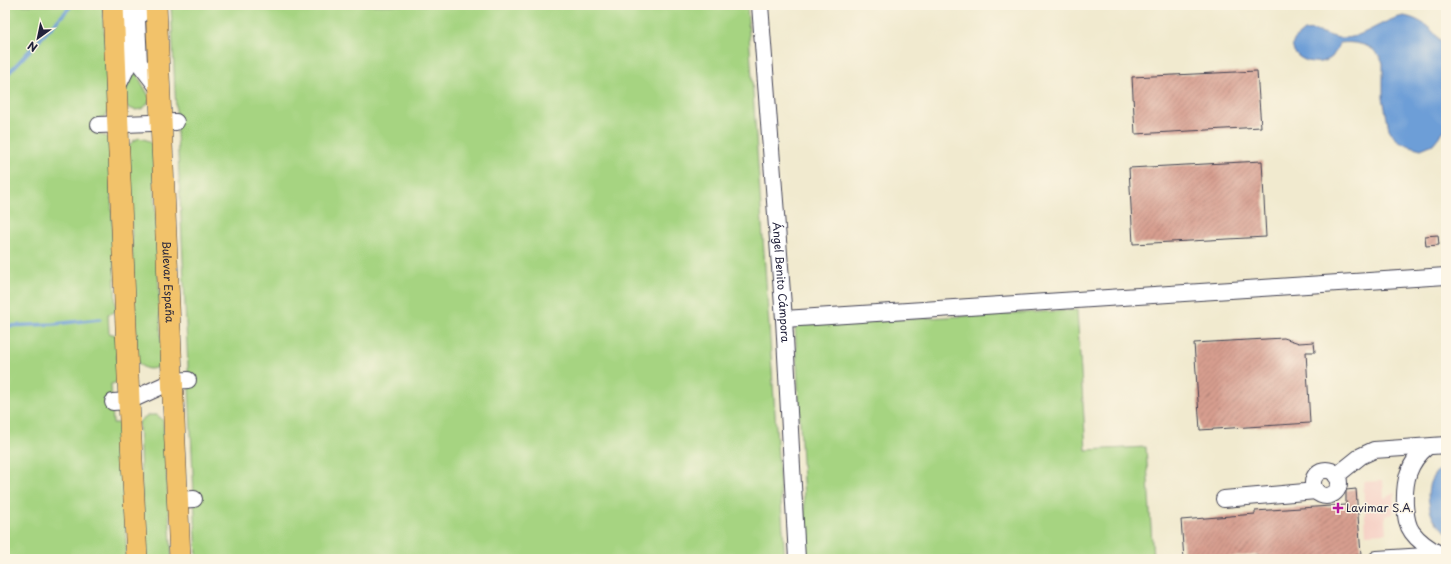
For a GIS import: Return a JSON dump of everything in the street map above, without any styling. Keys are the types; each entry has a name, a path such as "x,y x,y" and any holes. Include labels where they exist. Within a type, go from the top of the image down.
{"main road":[{"path":"113,5 117,88 109,125 121,401 137,559"},
{"name":"Bulevar España","path":"156,5 159,89 169,122 186,500 180,559"}],"street":[{"path":"117,88 130,61 129,19 121,5"},
{"path":"145,5 137,19 139,63 159,89"},
{"name":"Ángel Benito Cámpora","path":"760,5 784,318 797,559"},
{"path":"109,125 169,122"},
{"path":"784,318 1446,276"},
{"path":"121,401 180,380"},
{"path":"1336,476 1361,456 1374,450 1446,445"},
{"path":"1426,447 1414,460 1408,474 1405,488 1406,517 1411,531 1427,547 1444,555"},
{"path":"1224,499 1316,491 1324,496 1338,494 1338,480 1336,476 1330,471 1326,470 1319,472 1313,483 1316,491"},
{"path":"1377,559 1444,555"}],"shaded area":[{"path":"1383,481 1384,498 1395,493 1393,514 1385,516 1386,533 1366,534 1363,482"}],"green space":[{"path":"5,5 103,5 108,112 105,117 99,118 100,135 106,136 109,139 116,310 113,313 108,314 109,333 116,335 118,380 111,384 113,423 119,423 121,425 127,559 5,559"},
{"path":"171,5 747,5 785,559 197,559"},
{"path":"135,71 150,98 147,105 138,110 127,107 122,98"},
{"path":"139,138 147,140 153,145 162,362 152,369 145,368 139,364 137,360 128,147 133,141"},
{"path":"1077,310 1086,450 1146,447 1153,559 807,559 795,325"},
{"path":"149,415 157,415 163,420 172,559 144,559 139,422"}],"water":[{"path":"1404,16 1418,21 1430,29 1439,40 1446,54 1446,128 1433,144 1421,149 1409,146 1399,141 1394,137 1389,129 1383,98 1383,63 1376,52 1371,48 1353,43 1340,43 1332,57 1325,61 1316,62 1301,58 1295,53 1293,48 1294,41 1304,31 1308,30 1340,38 1348,38"},
{"path":"1446,464 1446,532 1433,517 1430,510 1428,491 1433,476"}],"building":[{"path":"1257,71 1261,127 1135,134 1132,77"},
{"path":"1262,161 1266,237 1133,244 1129,168"},
{"path":"1438,235 1439,245 1426,246 1425,236"},
{"path":"1284,338 1299,343 1314,342 1315,352 1306,352 1310,423 1200,430 1194,343"},
{"path":"1356,489 1361,555 1297,559 1259,559 1258,555 1184,559 1181,520 1255,514 1255,511 1346,505 1346,490"}],"waterway":[{"path":"5,77 72,5"},
{"path":"5,326 54,324 100,319"}],"place":[{"name":"Lavimar S.A.","path":"1338,508"}]}
